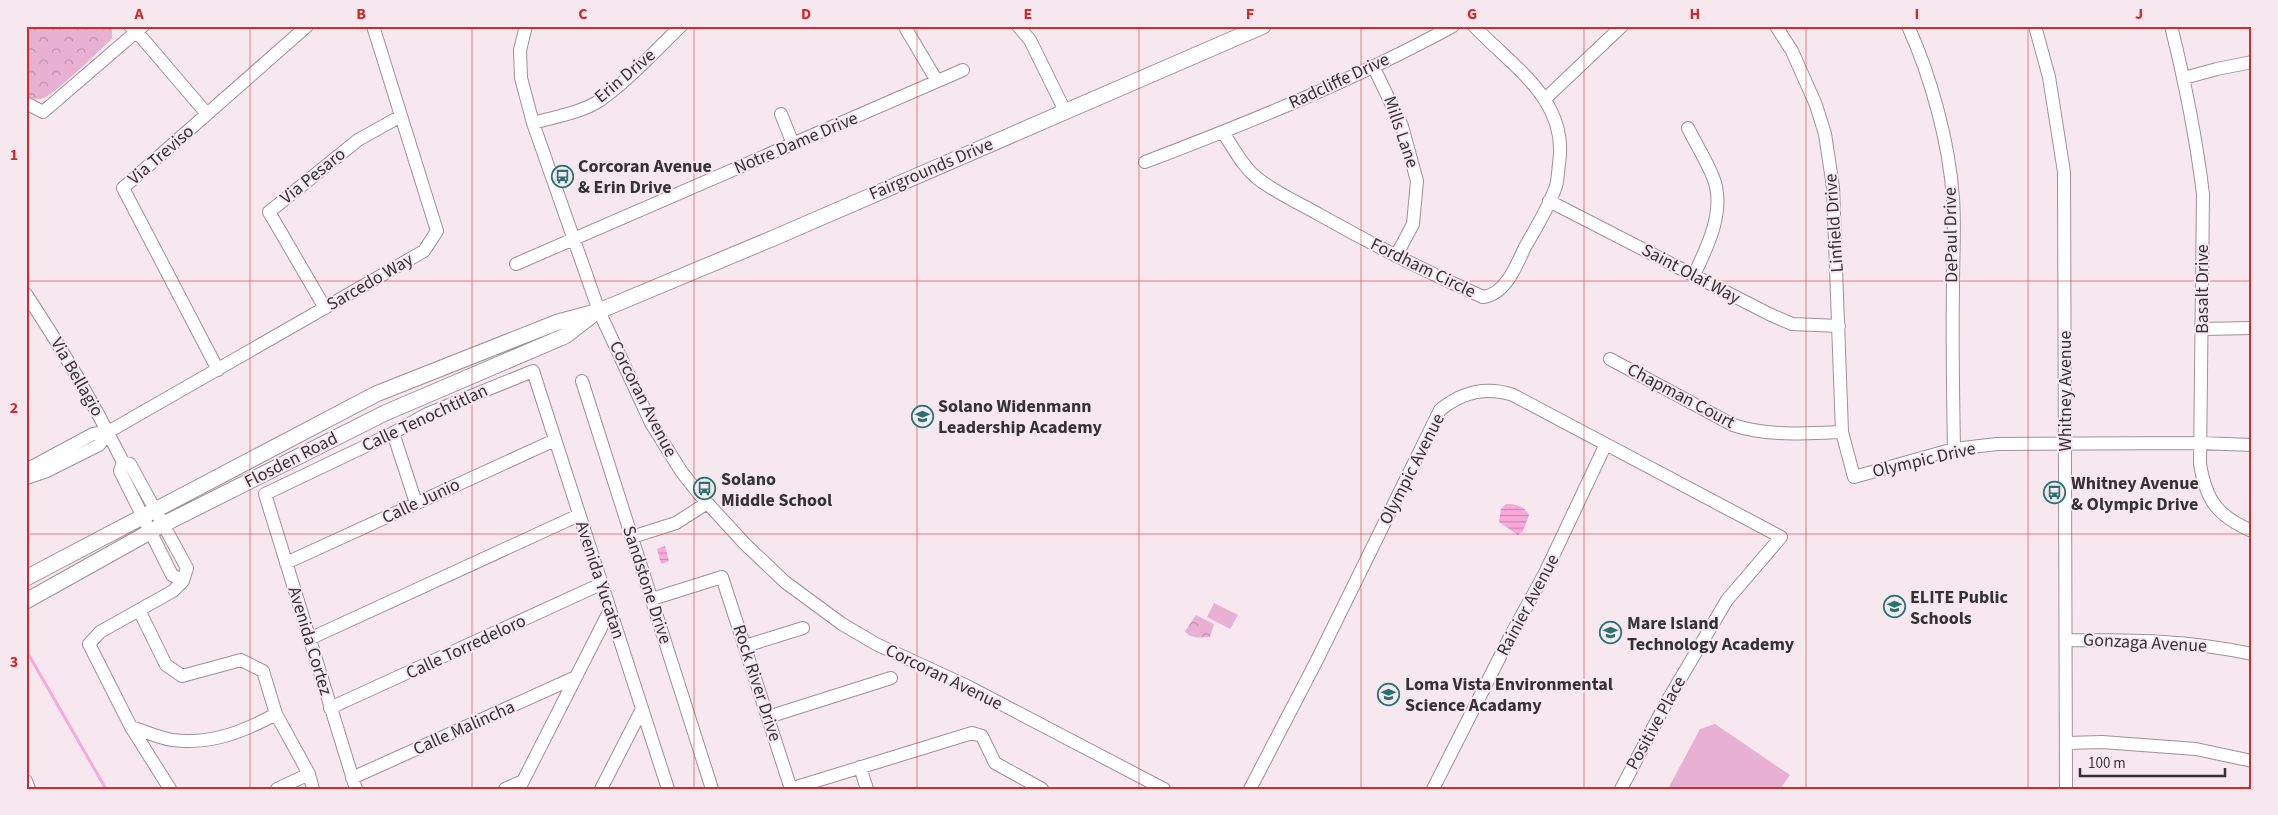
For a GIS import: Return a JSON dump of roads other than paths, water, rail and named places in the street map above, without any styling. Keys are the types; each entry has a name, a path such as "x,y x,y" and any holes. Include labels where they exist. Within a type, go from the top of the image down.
{"main road":[{"name":"Fairgrounds Drive","path":"558,322 598,311 776,237 1263,26"},
{"name":"Fairgrounds Drive","path":"565,336 598,311"},
{"name":"Flosden Road","path":"26,578 376,394 558,322"},
{"name":"Flosden Road","path":"26,601 164,524 385,413 565,336"}],"street":[{"name":"Via Treviso","path":"218,370 123,188 307,26"},
{"name":"Sarcedo Way","path":"26,470 93,434 108,432 424,251 437,231 373,26"},
{"name":"Corcoran Avenue","path":"526,26 520,50 520,67 534,123 573,239 598,311 651,423 680,471 745,544 785,582 842,624 876,644 967,686 1164,789"},
{"name":"Erin Drive","path":"534,123 585,108 598,101 627,77 681,26"},
{"path":"1018,26 1030,40 1066,111"},
{"name":"Radcliffe Drive","path":"1145,162 1223,133 1345,81 1453,26"},
{"name":"Fordham Circle","path":"1223,133 1243,164 1258,178 1357,236 1396,256 1483,297 1489,296 1498,291 1510,277 1549,201 1556,185 1562,150 1558,126 1552,109 1545,99 1474,26"},
{"path":"1545,99 1622,26"},
{"name":"Linfield Drive","path":"1776,26 1792,51 1816,105 1825,134 1833,187 1842,432"},
{"name":"DePaul Drive","path":"1908,26 1924,62 1933,93 1947,155 1953,198 1952,380 1954,449"},
{"name":"Whitney Avenue","path":"2035,26 2049,77 2064,172 2066,789"},
{"name":"Basalt Drive","path":"2171,26 2184,78 2198,154 2203,194 2200,464 2204,486 2214,506 2232,522 2252,531"},
{"path":"26,103 43,112 137,28 207,114"},
{"path":"906,30 937,81"},
{"path":"2184,78 2217,68 2252,62"},
{"name":"Mills Lane","path":"1374,66 1402,126 1417,181 1414,224 1396,256"},
{"name":"Notre Dame Drive","path":"516,264 963,70"},
{"path":"781,114 793,144"},
{"name":"Via Pesaro","path":"324,308 269,212 358,140 401,116"},
{"path":"1688,128 1714,179 1718,199 1708,246 1694,274"},
{"name":"Saint Olaf Way","path":"1549,201 1792,324 1839,326"},
{"name":"Via Bellagio","path":"26,294 58,342 108,432 123,462 120,470 142,518 172,575 183,580 187,568 130,464 123,462"},
{"path":"2202,329 2252,328"},
{"name":"Chapman Court","path":"1610,359 1733,426 1770,434 1842,432"},
{"name":"Calle Tenochtitlan","path":"265,494 393,433 427,414 533,371"},
{"name":"Avenida Yucatan","path":"533,371 609,612 668,789"},
{"name":"Sandstone Drive","path":"582,380 712,789"},
{"name":"Olympic Avenue","path":"1250,789 1317,660 1440,410 1449,403 1464,396 1497,390 1513,395 1605,446 1781,537"},
{"name":"Sarcedo Way","path":"26,478 47,471 99,445 108,432"},
{"name":"Olympic Drive","path":"1842,432 1854,477 1954,449 1997,444 2200,443 2252,445"},
{"path":"393,433 416,503"},
{"name":"Calle Junio","path":"286,563 555,440"},
{"name":"Rainier Avenue","path":"1433,789 1512,633 1545,573 1605,446"},
{"name":"Avenida Cortez","path":"265,494 354,784"},
{"path":"632,537 676,523 707,503"},
{"path":"309,639 579,515"},
{"name":"Positive Place","path":"1621,789 1666,703 1727,600 1781,537"},
{"name":"Rock River Drive","path":"652,599 722,577 791,789"},
{"path":"170,789 131,726 89,644 100,632 173,591 183,580"},
{"name":"Calle Torredeloro","path":"330,708 601,584"},
{"path":"139,610 166,665 182,676 241,660 263,671 276,714 309,774 313,789"},
{"path":"505,789 521,785 609,612"},
{"path":"745,646 803,628"},
{"name":"Gonzaga Avenue","path":"2067,640 2168,641 2200,644 2252,654"},
{"name":"Calle Malincha","path":"354,784 576,677"},
{"path":"768,718 891,678"},
{"path":"601,789 642,709"},
{"path":"131,726 171,740 212,740 248,729 276,714"},
{"path":"791,789 972,733 982,736 995,763 1042,789"},
{"path":"2066,743 2102,742 2196,749 2252,761"},
{"path":"860,767 867,789"},
{"path":"277,789 309,774"},
{"path":"26,781 29,789"}],"waterway":[{"path":"26,650 106,789"}],"place":[{"name":"Corcoran Avenue & Erin Drive","path":"562,176"},
{"name":"Solano Widenmann Leadership Academy","path":"922,416"},
{"name":"Solano Middle School","path":"705,489"},
{"name":"Whitney Avenue & Olympic Drive","path":"2055,493"},
{"name":"ELITE Public Schools","path":"1894,607"},
{"name":"Mare Island Technology Academy","path":"1611,633"},
{"name":"Loma Vista Environmental Science Acadamy","path":"1389,694"}]}
